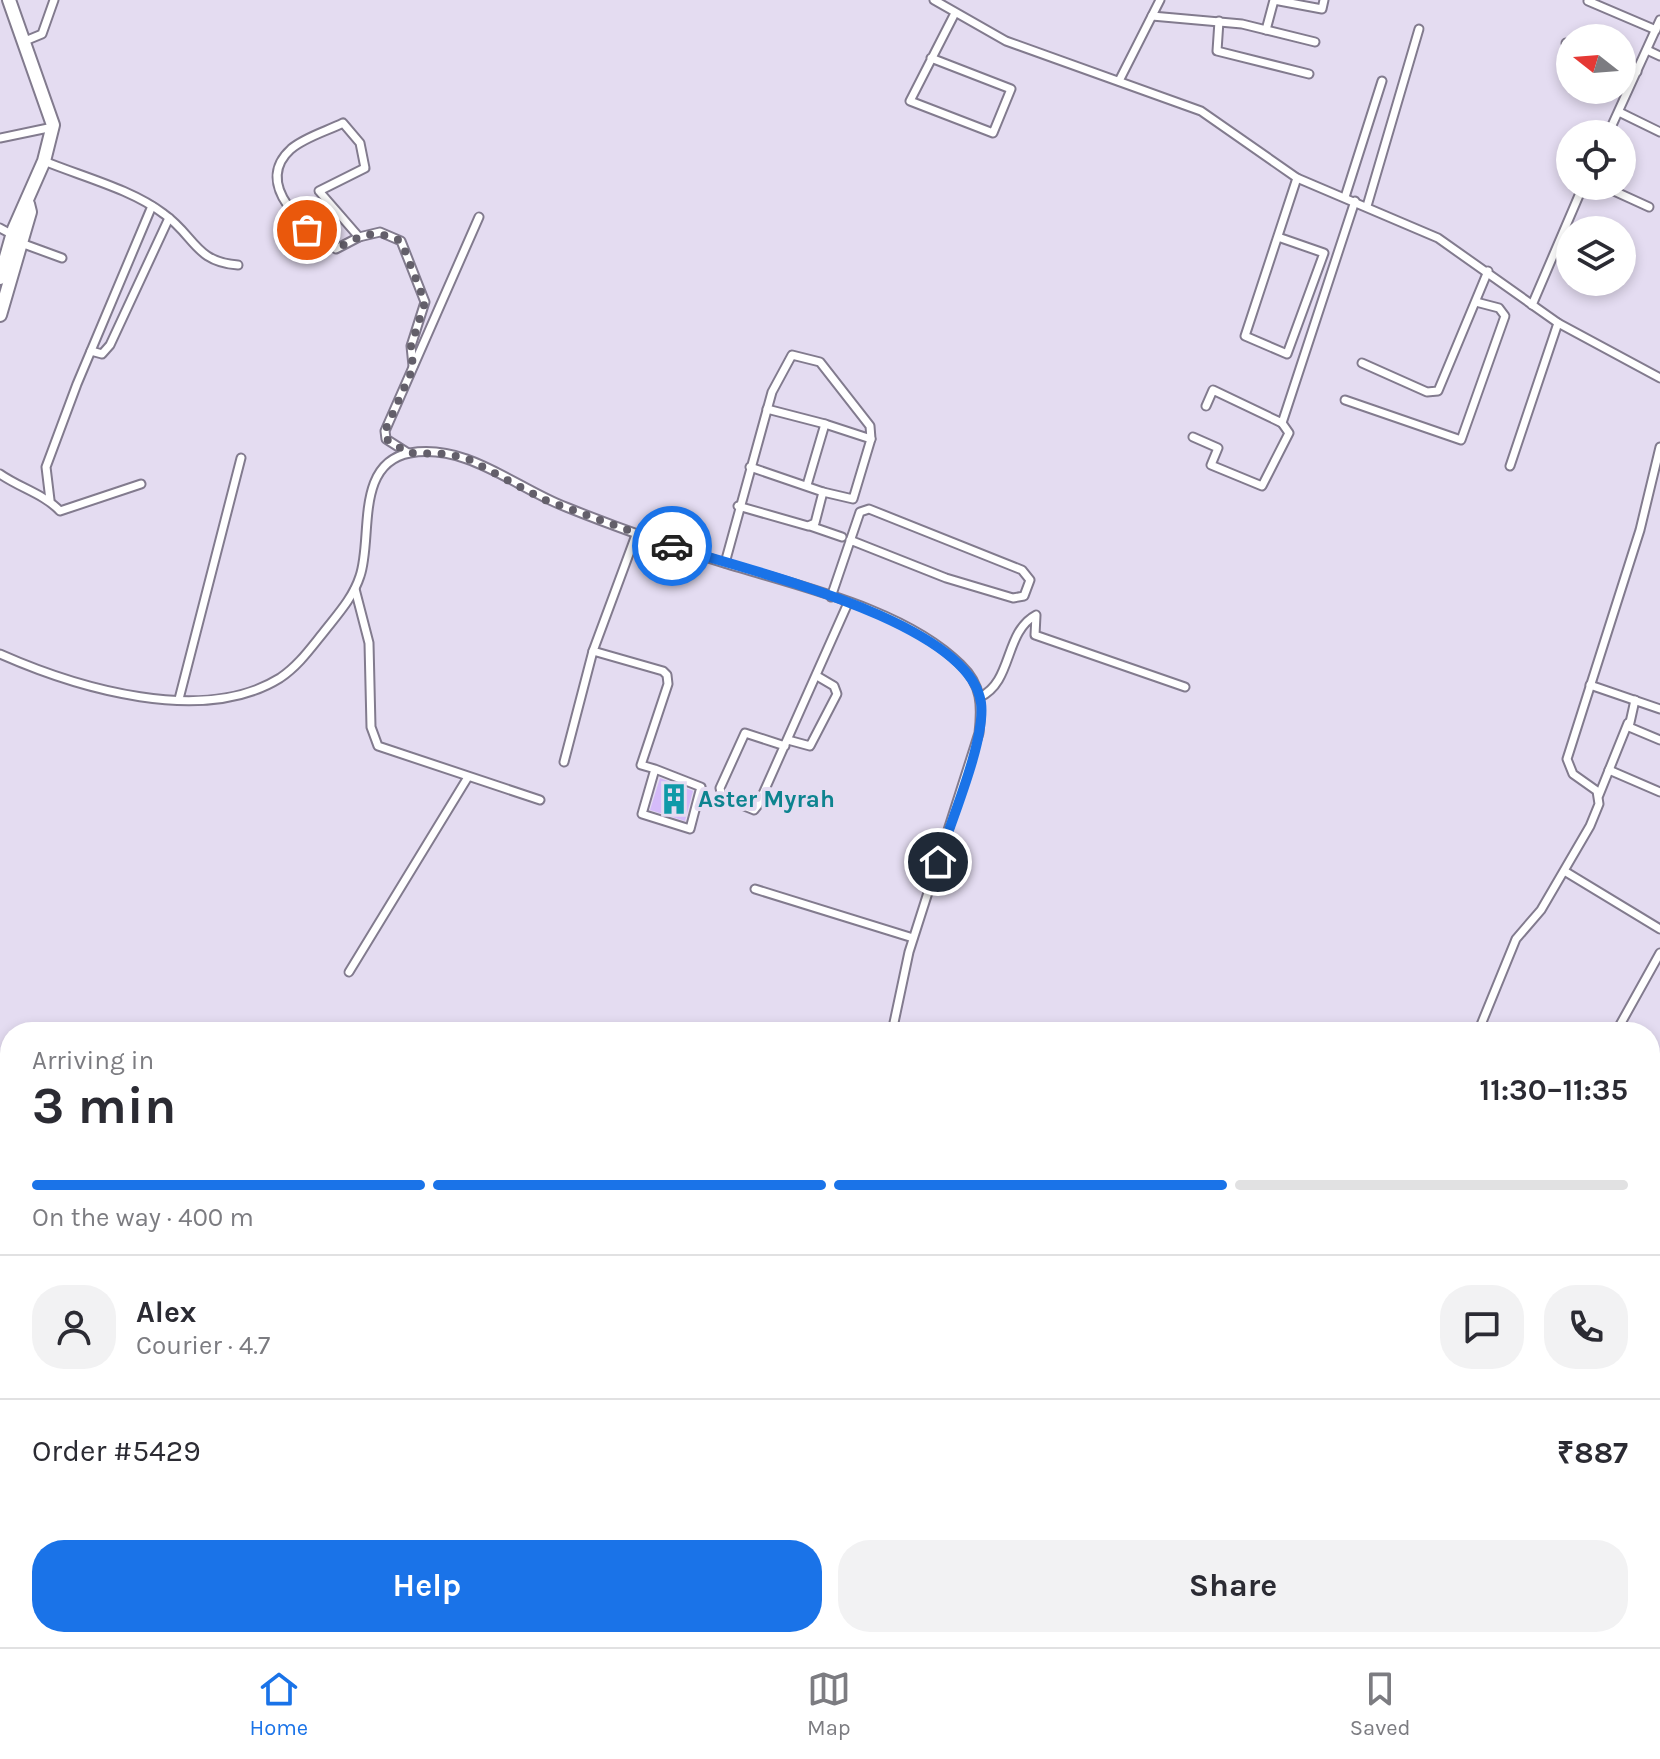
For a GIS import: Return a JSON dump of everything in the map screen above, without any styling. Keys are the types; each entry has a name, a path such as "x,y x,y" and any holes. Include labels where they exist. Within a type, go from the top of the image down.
{"highway":[{"path":"0,315 4,263 17,239 44,161 52,122 9,0"}],"street":[{"path":"25,41 42,34 54,0"},
{"path":"934,0 1006,41 1212,117 1297,178 1438,238 1558,323 1660,378"},
{"path":"1119,81 1160,0"},
{"path":"1266,30 1274,0 1322,9 1324,0"},
{"path":"1588,1 1656,30"},
{"path":"931,58 1011,89 993,133 910,101 931,58 955,13"},
{"path":"1152,16 1219,21 1315,42"},
{"path":"1615,120 1660,20"},
{"path":"1219,21 1217,51 1309,74"},
{"path":"1367,206 1419,29"},
{"path":"1647,50 1660,56"},
{"path":"1345,197 1382,81"},
{"path":"1619,112 1660,132"},
{"path":"0,138 52,122"},
{"path":"359,237 319,191 365,168 360,143 343,123 290,150 283,159 279,190 291,212 307,230 336,249 359,237 380,232 401,241 425,302 411,346 413,368"},
{"path":"44,161 152,206 169,218 208,260 238,265"},
{"path":"1278,237 1324,253 1287,354 1245,336 1297,178"},
{"path":"1532,305 1577,200"},
{"path":"1634,200 1649,207"},
{"path":"1282,423 1355,201"},
{"path":"50,500 46,467 152,206"},
{"path":"408,453 384,436 479,217"},
{"path":"91,351 102,354 110,345 169,218"},
{"path":"0,228 17,239 62,258"},
{"path":"1362,363 1427,392 1438,391 1488,271"},
{"path":"1345,400 1461,440 1505,316 1499,308 1476,302"},
{"path":"1510,466 1558,323"},
{"path":"725,563 738,506 767,409 792,355 820,362 870,426 871,439 853,499 750,467"},
{"path":"1193,437 1218,448 1211,465 1262,486 1289,433 1282,423 1213,390 1206,406"},
{"path":"767,409 871,439"},
{"path":"807,485 825,424"},
{"path":"1599,797 1594,786 1573,774 1567,762 1640,530 1660,447"},
{"path":"0,654 46,674 115,692 179,699 224,699 281,678 299,664 355,589 362,572 365,524 375,481 389,464 408,453 448,454 468,459 545,500 636,535 848,603 930,640 961,664 977,684 980,697 979,733 913,938 894,1022"},
{"path":"179,699 241,458"},
{"path":"0,474 19,489 50,500 60,511 141,484"},
{"path":"808,526 815,523 823,492"},
{"path":"738,506 808,526 846,539 946,578 1013,598 1024,596 1030,580 1022,570 873,510 860,512 846,539 831,597"},
{"path":"564,762 593,651 636,535"},
{"path":"355,589 369,643 374,740 385,750 540,800"},
{"path":"817,676 834,686 837,694 810,746 786,743 745,733 720,788 722,797 754,810 786,743 817,676 848,603"},
{"path":"980,697 995,687 1021,625 1036,615 1035,635 1185,687"},
{"path":"593,651 663,671 667,675 668,684 641,765 655,769 701,787 690,829 642,814 655,769"},
{"path":"1590,685 1660,709"},
{"path":"1482,1022 1516,939 1541,910 1566,872 1595,815 1635,700"},
{"path":"1628,723 1631,729 1660,740"},
{"path":"1609,770 1660,792"},
{"path":"349,972 468,777"},
{"path":"1566,872 1660,929"},
{"path":"755,889 913,938"},
{"path":"1622,1022 1660,953"}],"building":[{"name":"Aster Myrah","path":"660,778 693,791 685,821 650,810"}],"way so far":[{"path":"307,230 336,249 359,237 380,232 401,241 425,302 411,346 413,368 385,431 386,439 408,453 428,452 468,459 545,500 672,546"}],"place":[{"name":"Aster Myrah","path":"674,799"}],"route":[{"path":"672,546 823,594 894,621 930,640 961,664 977,684 982,707 979,733 938,862"}]}
